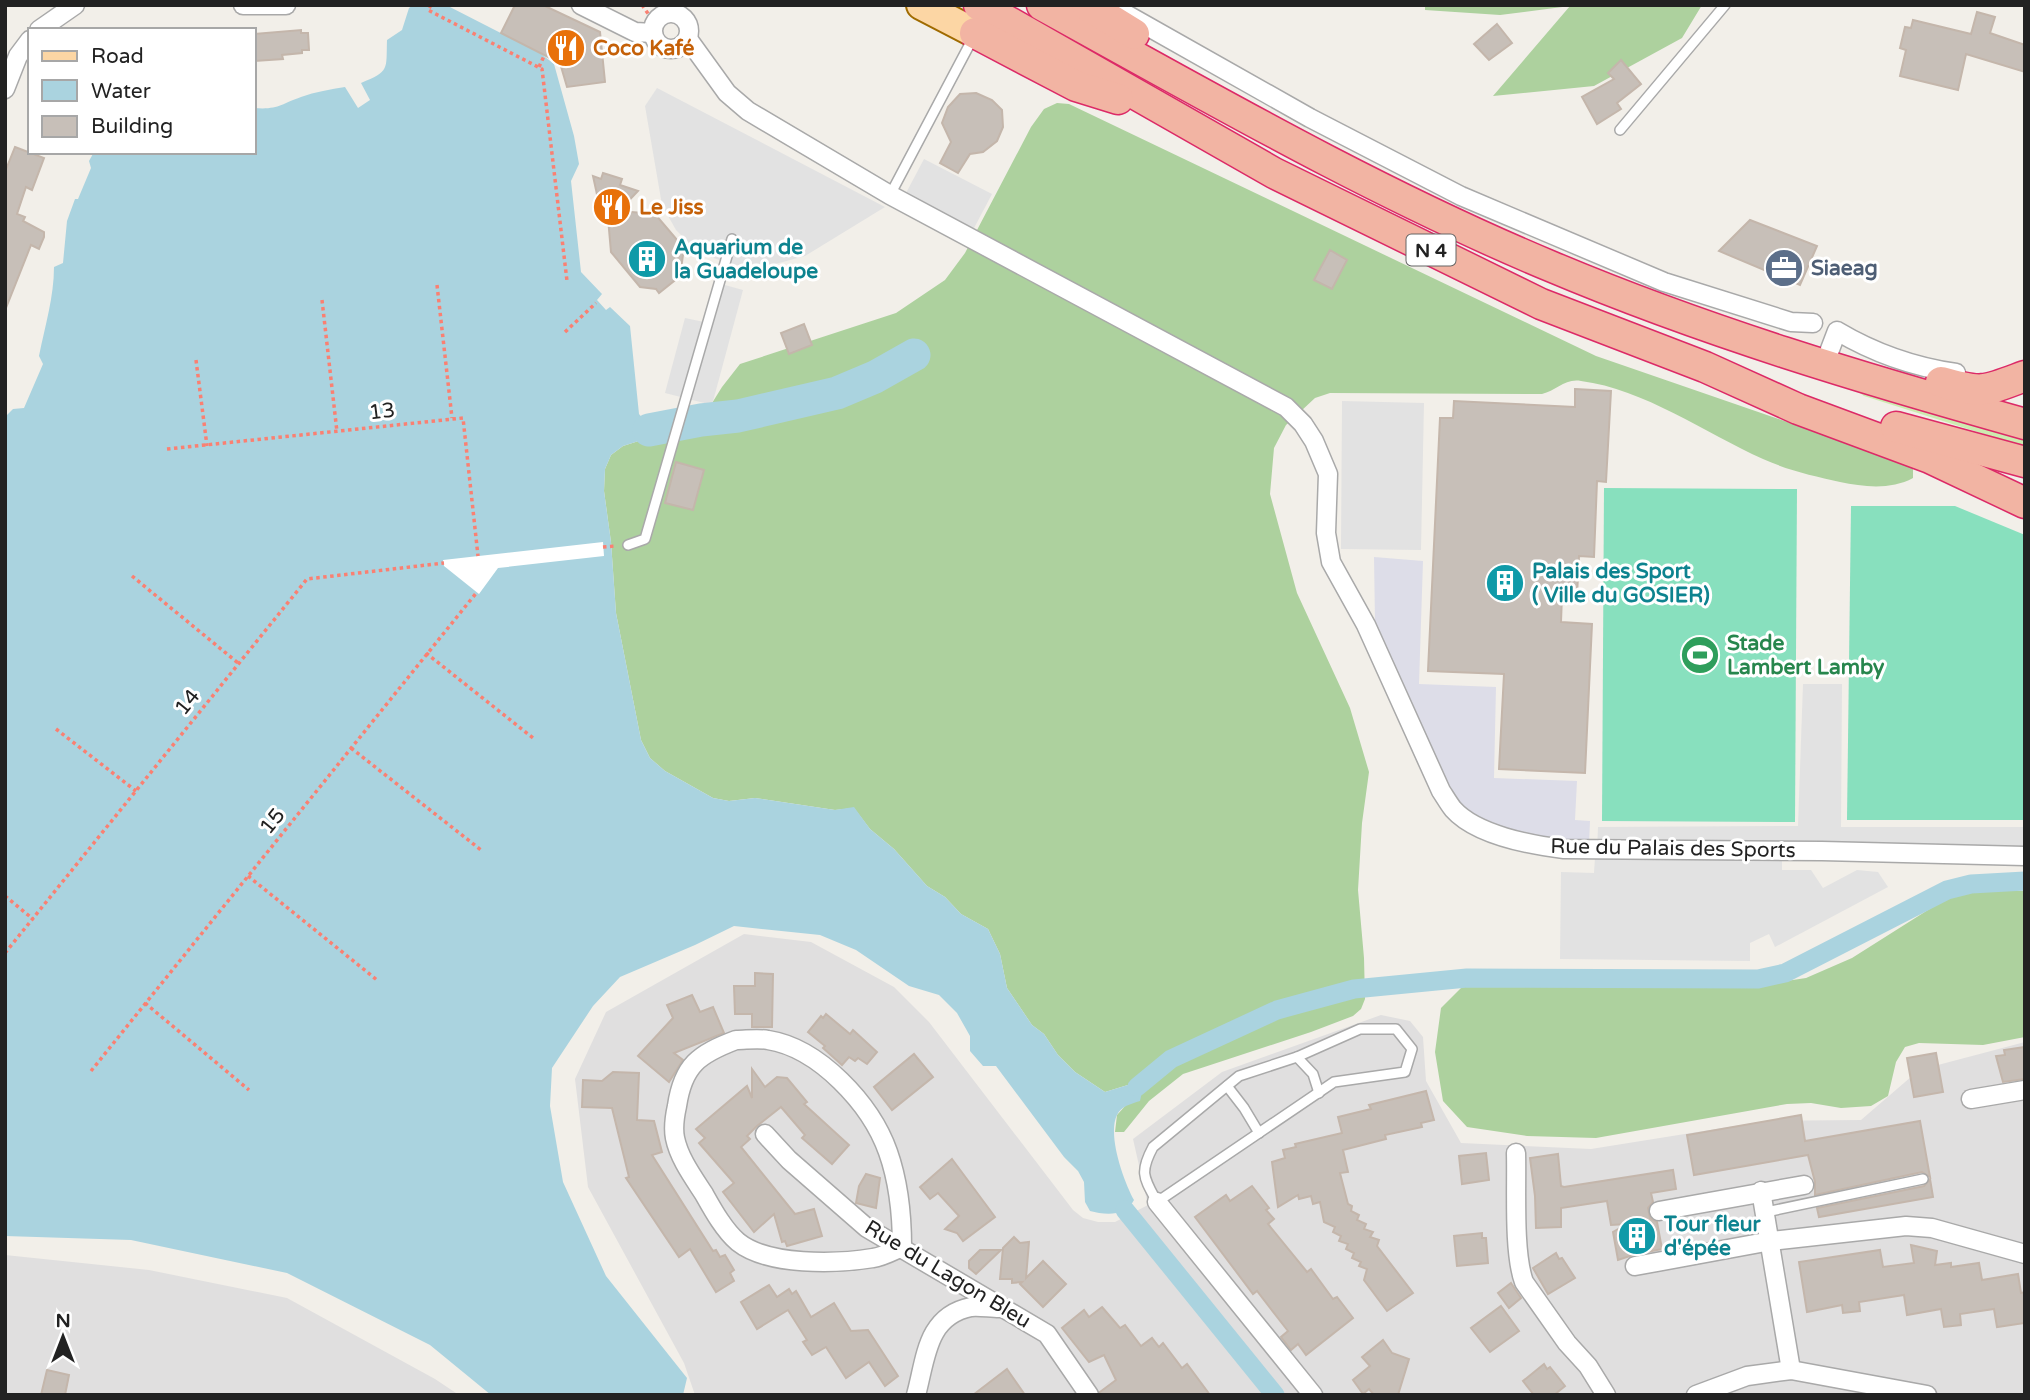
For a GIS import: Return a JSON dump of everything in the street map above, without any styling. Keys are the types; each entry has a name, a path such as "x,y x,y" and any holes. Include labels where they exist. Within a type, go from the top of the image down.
{"highway":[{"name":"N 4","path":"1042,5 1270,130 1387,190 1548,266 1748,342 2025,424"},
{"path":"1087,5 1292,128 1387,190"},
{"name":"N 4","path":"977,19 1076,86 1166,113 1273,173 1541,304 1705,367 1914,432 2025,461"},
{"path":"1548,266 1829,352 1969,390 2007,386"},
{"path":"1705,367 1798,409 1930,458 2025,503"}],"main road":[{"path":"921,5 977,19"}],"street":[{"path":"42,28 75,5"},
{"path":"243,5 286,5"},
{"path":"581,5 635,32 653,33"},
{"path":"1112,5 1310,118 1461,196 1664,282 1791,323 1813,323"},
{"path":"688,11 688,39 676,49 665,48 657,42 653,33 655,22 663,14 688,11"},
{"name":"Rue du Palais des Sports","path":"688,39 727,93 748,111 890,195 1286,407 1303,424 1314,441 1328,474 1326,533 1331,562 1366,625 1441,791 1454,810 1494,834 1530,845 1597,850 1822,850 2025,856"},
{"path":"5,89 18,57 28,43"},
{"path":"1829,352 1837,331 1863,347 1904,361 1969,376 1990,375 2025,365"},
{"path":"736,1040 767,1040 801,1050 838,1077 863,1107 887,1149 902,1213 902,1247 875,1258 810,1262 770,1256 738,1242 686,1166 675,1137 680,1085 691,1065 711,1049 736,1040"},
{"path":"1971,1099 2025,1090"},
{"name":"Rue du Lagon Bleu","path":"765,1135 789,1160 867,1228 1047,1334 1089,1395"},
{"path":"1516,1153 1519,1250 1524,1282 1567,1343 1588,1366 1606,1395"},
{"path":"1659,1211 1804,1185"},
{"path":"1761,1191 1791,1370"},
{"path":"1157,1202 1313,1395"},
{"path":"1635,1266 1771,1241 1919,1226 2025,1254"},
{"path":"916,1395 929,1342 942,1320 971,1307 1002,1308"},
{"path":"1696,1395 1747,1376 1791,1370 1927,1395"}],"lane":[{"path":"1620,130 1725,5"},
{"path":"890,195 977,19"},
{"path":"628,545 645,539 732,239"},
{"path":"1360,1029 1396,1029 1412,1049 1405,1072 1334,1082 1157,1202 1145,1181 1144,1163 1153,1147 1239,1076 1297,1057 1360,1029"},
{"path":"1297,1057 1313,1074 1319,1093"},
{"path":"1227,1086 1259,1133"},
{"path":"1766,1212 1923,1179"}],"path":[{"path":"431,5 428,10 542,69 567,281"},
{"path":"539,67 544,57"},
{"path":"437,285 452,418 463,418 478,556"},
{"path":"322,300 337,432"},
{"path":"565,332 596,303"},
{"path":"196,360 207,446"},
{"name":"13","path":"167,449 452,418"},
{"name":"14","path":"5,953 307,579 444,563"},
{"path":"132,576 239,663"},
{"name":"15","path":"91,1071 477,592"},
{"path":"426,653 533,738"},
{"path":"56,729 136,791"},
{"path":"351,748 481,850"},
{"path":"248,876 377,980"},
{"path":"5,896 33,919"},
{"path":"145,1003 249,1090"}],"shaded area":[{"path":"657,88 885,207 805,256 768,266 731,264 699,253 676,230 662,205 645,106"},
{"path":"924,159 992,194 973,230 905,195"},
{"path":"714,282 743,290 712,405 665,393 685,318 704,322"},
{"path":"1342,401 1424,403 1421,550 1341,549"},
{"path":"1374,557 1423,561 1419,684 1496,687 1494,778 1577,781 1575,820 1590,821 1589,844 1527,840 1478,818 1454,799 1375,622"},
{"path":"1803,684 1842,684 1841,827 2025,827 2025,856 1597,851 1598,827 1798,826"},
{"path":"1595,858 1782,859 1782,870 1811,870 1823,888 1857,870 1878,872 1888,887 1775,947 1769,934 1750,943 1750,961 1560,959 1561,872 1594,873"},
{"path":"744,934 811,942 894,987 929,1022 1073,1210 1083,1218 1098,1222 1115,1222 1148,1205 1133,1139 1222,1072 1381,1015 1410,1021 1423,1037 1426,1081 1461,1143 1591,1149 1766,1121 1861,1120 1919,1070 2025,1042 2025,1395 695,1395 684,1363 588,1187 575,1079 606,1012"},
{"path":"5,1255 149,1270 287,1298 435,1379 459,1395 5,1395"}],"green space":[{"path":"1425,5 1702,5 1682,38 1594,86 1493,96 1570,6 1500,15 1425,10"},
{"path":"1057,103 1069,104 1596,356 1897,457 1913,468 1913,478 1887,486 1858,485 1811,475 1741,449 1651,402 1605,386 1581,381 1570,381 1542,394 1330,393 1315,398 1286,425 1274,448 1270,494 1297,593 1350,708 1369,772 1362,823 1358,890 1365,999 1361,1009 1353,1016 1183,1074 1149,1101 1124,1132 1115,1132 1117,1115 1126,1105 1131,1084 1105,1092 1075,1072 1058,1055 1044,1034 1032,1025 1007,988 1000,954 988,929 961,914 945,897 927,886 894,849 870,829 854,808 835,810 755,798 729,801 713,798 665,771 650,758 641,740 616,613 604,491 605,469 611,455 623,446 648,438 689,432 699,424 740,364 896,313 945,280 965,253 1031,127 1044,109"},
{"path":"1857,391 2025,440 2025,447 1864,396"},
{"name":"Stade Lambert Lamby","path":"1604,488 1797,489 1795,822 1602,821"},
{"path":"1851,506 1955,506 2025,535 2025,820 1847,820"},
{"path":"1992,890 2025,891 2025,1037 1983,1045 1919,1043 1905,1047 1896,1062 1888,1096 1871,1106 1841,1108 1811,1103 1787,1104 1596,1138 1527,1136 1467,1127 1443,1101 1435,1052 1441,1008 1463,986 1489,980 1773,983 1806,978 1852,958 1950,896"}],"water":[{"path":"413,5 446,5 540,53 554,64 579,164 571,181 581,272 602,294 597,300 606,310 610,307 630,326 639,414 650,422 648,438 623,446 611,455 605,469 604,491 616,613 641,740 650,758 665,771 713,798 729,801 755,798 835,810 854,807 870,829 894,849 927,886 945,897 961,914 988,929 1000,954 1007,988 1032,1025 1044,1034 1058,1055 1075,1072 1105,1092 1131,1084 1142,1092 1140,1101 1121,1109 1114,1124 1118,1158 1134,1200 1121,1212 1108,1214 1090,1211 1085,1202 1084,1182 1078,1171 1064,1157 996,1066 983,1066 970,1051 970,1036 957,1013 939,995 909,986 856,950 820,935 734,926 620,977 593,1006 552,1068 550,1106 563,1182 606,1276 687,1378 683,1395 491,1395 430,1345 287,1273 131,1240 5,1236 5,417 13,409 24,408 43,364 39,356 51,300 54,267 63,263 67,221 91,168 89,161 93,154 256,154 256,108 274,107 312,94 345,87 358,108 370,100 361,83 382,72 387,58 387,40 402,30 409,8"}],"pier":[{"path":"603,542 604,556 498,568 479,594 444,566 443,560"}],"building":[{"name":"Coco Kafé","path":"515,5 543,5 600,32 605,82 567,87 560,63 501,33"},
{"path":"1977,12 1995,17 1990,33 2025,45 2025,72 1966,54 1958,90 1900,76 1906,50 1900,48 1905,27 1911,28 1913,20 1971,34"},
{"path":"1497,24 1512,43 1489,60 1474,44"},
{"path":"301,30 301,33 308,33 309,50 282,55 283,59 256,61 256,34"},
{"path":"1621,60 1641,84 1617,103 1621,109 1597,124 1582,97 1614,79 1608,73"},
{"path":"976,93 992,100 1002,110 1003,127 997,141 983,152 970,154 958,173 940,163 951,142 942,123 948,107 960,94"},
{"path":"15,147 44,158 32,190 26,187 17,214 25,217 23,221 44,232 44,237 39,249 31,245 6,308 5,172"},
{"path":"603,173 622,179 620,185 638,191 619,211 655,214 684,248 681,269 684,273 659,293 656,289 640,287 611,252 608,218 603,222 593,176 601,179"},
{"name":"Siaeag","path":"1750,220 1817,246 1800,285 1719,251"},
{"path":"1330,250 1347,260 1332,289 1314,280"},
{"path":"804,324 812,345 789,354 781,333"},
{"name":"Palais des Sport ( Ville du GOSIER)","path":"1575,389 1611,391 1606,482 1597,481 1594,557 1579,556 1577,596 1562,595 1561,622 1592,624 1585,773 1499,769 1504,674 1428,671 1440,418 1453,418 1454,401 1575,407"},
{"path":"676,462 704,470 693,510 665,503"},
{"path":"755,973 773,974 772,1027 752,1027 752,1014 735,1014 734,986 755,986"},
{"path":"692,995 700,1012 713,1007 724,1033 674,1053 683,1060 669,1082 638,1056 673,1018 667,1005"},
{"path":"826,1014 850,1034 853,1030 877,1052 867,1064 858,1058 855,1061 849,1057 842,1065 808,1032 821,1016 823,1018"},
{"path":"2025,1047 2025,1079 2003,1082 1996,1056 2005,1055 2004,1050"},
{"path":"1936,1053 1943,1092 1914,1097 1907,1058"},
{"path":"914,1054 933,1077 892,1110 874,1087"},
{"path":"752,1069 765,1087 777,1077 787,1078 807,1102 804,1104 849,1145 832,1164 802,1138 805,1135 781,1107 747,1136 750,1139 741,1147 795,1214 814,1209 822,1236 787,1246 785,1241 782,1242 774,1214 754,1232 723,1192 734,1183 699,1143 705,1138 696,1129 747,1086 752,1098"},
{"path":"613,1072 639,1073 637,1120 654,1121 662,1152 652,1155 713,1251 716,1250 720,1257 725,1255 734,1270 730,1273 734,1281 716,1292 690,1249 679,1257 626,1178 629,1177 612,1108 582,1107 583,1080 602,1081"},
{"path":"1426,1091 1434,1120 1421,1123 1422,1127 1385,1135 1386,1139 1343,1150 1348,1172 1340,1173 1348,1204 1352,1206 1351,1211 1359,1215 1357,1220 1366,1224 1364,1229 1373,1232 1370,1237 1379,1240 1377,1246 1413,1293 1387,1311 1364,1280 1367,1269 1359,1266 1361,1262 1352,1258 1354,1253 1346,1249 1348,1244 1339,1241 1341,1236 1333,1232 1335,1227 1324,1222 1320,1202 1313,1204 1311,1196 1299,1199 1298,1195 1278,1207 1272,1162 1285,1158 1283,1150 1296,1147 1295,1144 1342,1133 1338,1117 1371,1109 1369,1105"},
{"path":"1801,1115 1805,1141 1920,1121 1930,1177 1922,1172 1815,1195 1815,1182 1808,1155 1694,1175 1687,1135"},
{"path":"1486,1153 1489,1180 1462,1184 1459,1156"},
{"path":"1558,1154 1561,1186 1564,1187 1673,1170 1676,1189 1651,1193 1653,1202 1648,1208 1650,1218 1657,1222 1662,1249 1618,1260 1613,1232 1627,1224 1611,1225 1607,1201 1561,1208 1561,1227 1536,1228 1530,1158"},
{"path":"952,1159 995,1217 963,1241 957,1233 945,1229 959,1216 938,1193 930,1199 920,1187"},
{"path":"866,1174 880,1178 876,1208 856,1203 859,1186"},
{"path":"1930,1179 1933,1197 1819,1217 1817,1208 1924,1186"},
{"path":"1252,1186 1274,1219 1268,1224 1307,1272 1311,1269 1333,1299 1337,1297 1353,1318 1306,1355 1298,1344 1291,1350 1281,1337 1288,1331 1257,1291 1253,1294 1195,1217 1226,1195 1230,1201"},
{"path":"1482,1233 1482,1238 1486,1238 1488,1263 1457,1266 1454,1236"},
{"path":"1014,1237 1020,1243 1029,1242 1026,1278 1043,1261 1066,1284 1043,1307 1020,1284 1022,1282 1012,1283 1012,1279 1000,1279 1003,1248"},
{"path":"1911,1245 1937,1251 1935,1265 1951,1263 1951,1267 1979,1263 1982,1280 2018,1274 2021,1293 2025,1292 2025,1323 1997,1327 1994,1309 1960,1314 1961,1325 1944,1327 1941,1309 1907,1315 1904,1295 1859,1302 1860,1311 1843,1313 1842,1305 1807,1312 1799,1262 1880,1250 1883,1267 1914,1263"},
{"path":"980,1250 1001,1250 976,1274 969,1268 969,1261"},
{"path":"1556,1253 1575,1278 1548,1294 1533,1268"},
{"path":"1511,1283 1521,1298 1509,1308 1498,1293"},
{"path":"769,1285 777,1297 789,1289 792,1294 796,1291 811,1317 834,1303 851,1331 868,1330 898,1376 885,1386 869,1362 846,1378 826,1347 812,1355 803,1342 807,1340 788,1310 757,1329 741,1302"},
{"path":"1501,1306 1519,1331 1490,1352 1471,1328"},
{"path":"1102,1307 1120,1328 1125,1325 1141,1346 1152,1338 1159,1347 1163,1343 1182,1368 1187,1364 1210,1395 1100,1395 1100,1392 1116,1380 1104,1355 1089,1362 1062,1328 1084,1310 1089,1317"},
{"path":"1383,1340 1392,1353 1409,1359 1398,1395 1374,1395 1369,1389 1363,1394 1353,1380 1370,1366 1362,1357"},
{"path":"1544,1364 1547,1369 1550,1367 1565,1386 1554,1395 1534,1395 1523,1381"},
{"path":"1007,1369 1025,1395 973,1395"},
{"path":"47,1370 69,1375 65,1395 41,1395"}],"waterway":[{"path":"649,430 738,416 837,393 875,377 914,355"},
{"path":"1137,1087 1171,1059 1277,1010 1354,989 1467,978 1758,979 1785,973 1947,890 1971,884 2025,881"},
{"path":"1125,1210 1275,1395"}],"place":[{"name":"Coco Kafé","path":"566,48"},
{"name":"Le Jiss","path":"612,207"},
{"name":"Aquarium de la Guadeloupe","path":"647,259"},
{"name":"Siaeag","path":"1784,268"},
{"name":"Palais des Sport ( Ville du GOSIER)","path":"1505,583"},
{"name":"Stade Lambert Lamby","path":"1700,655"},
{"name":"Tour fleur d'épée","path":"1637,1236"}]}
